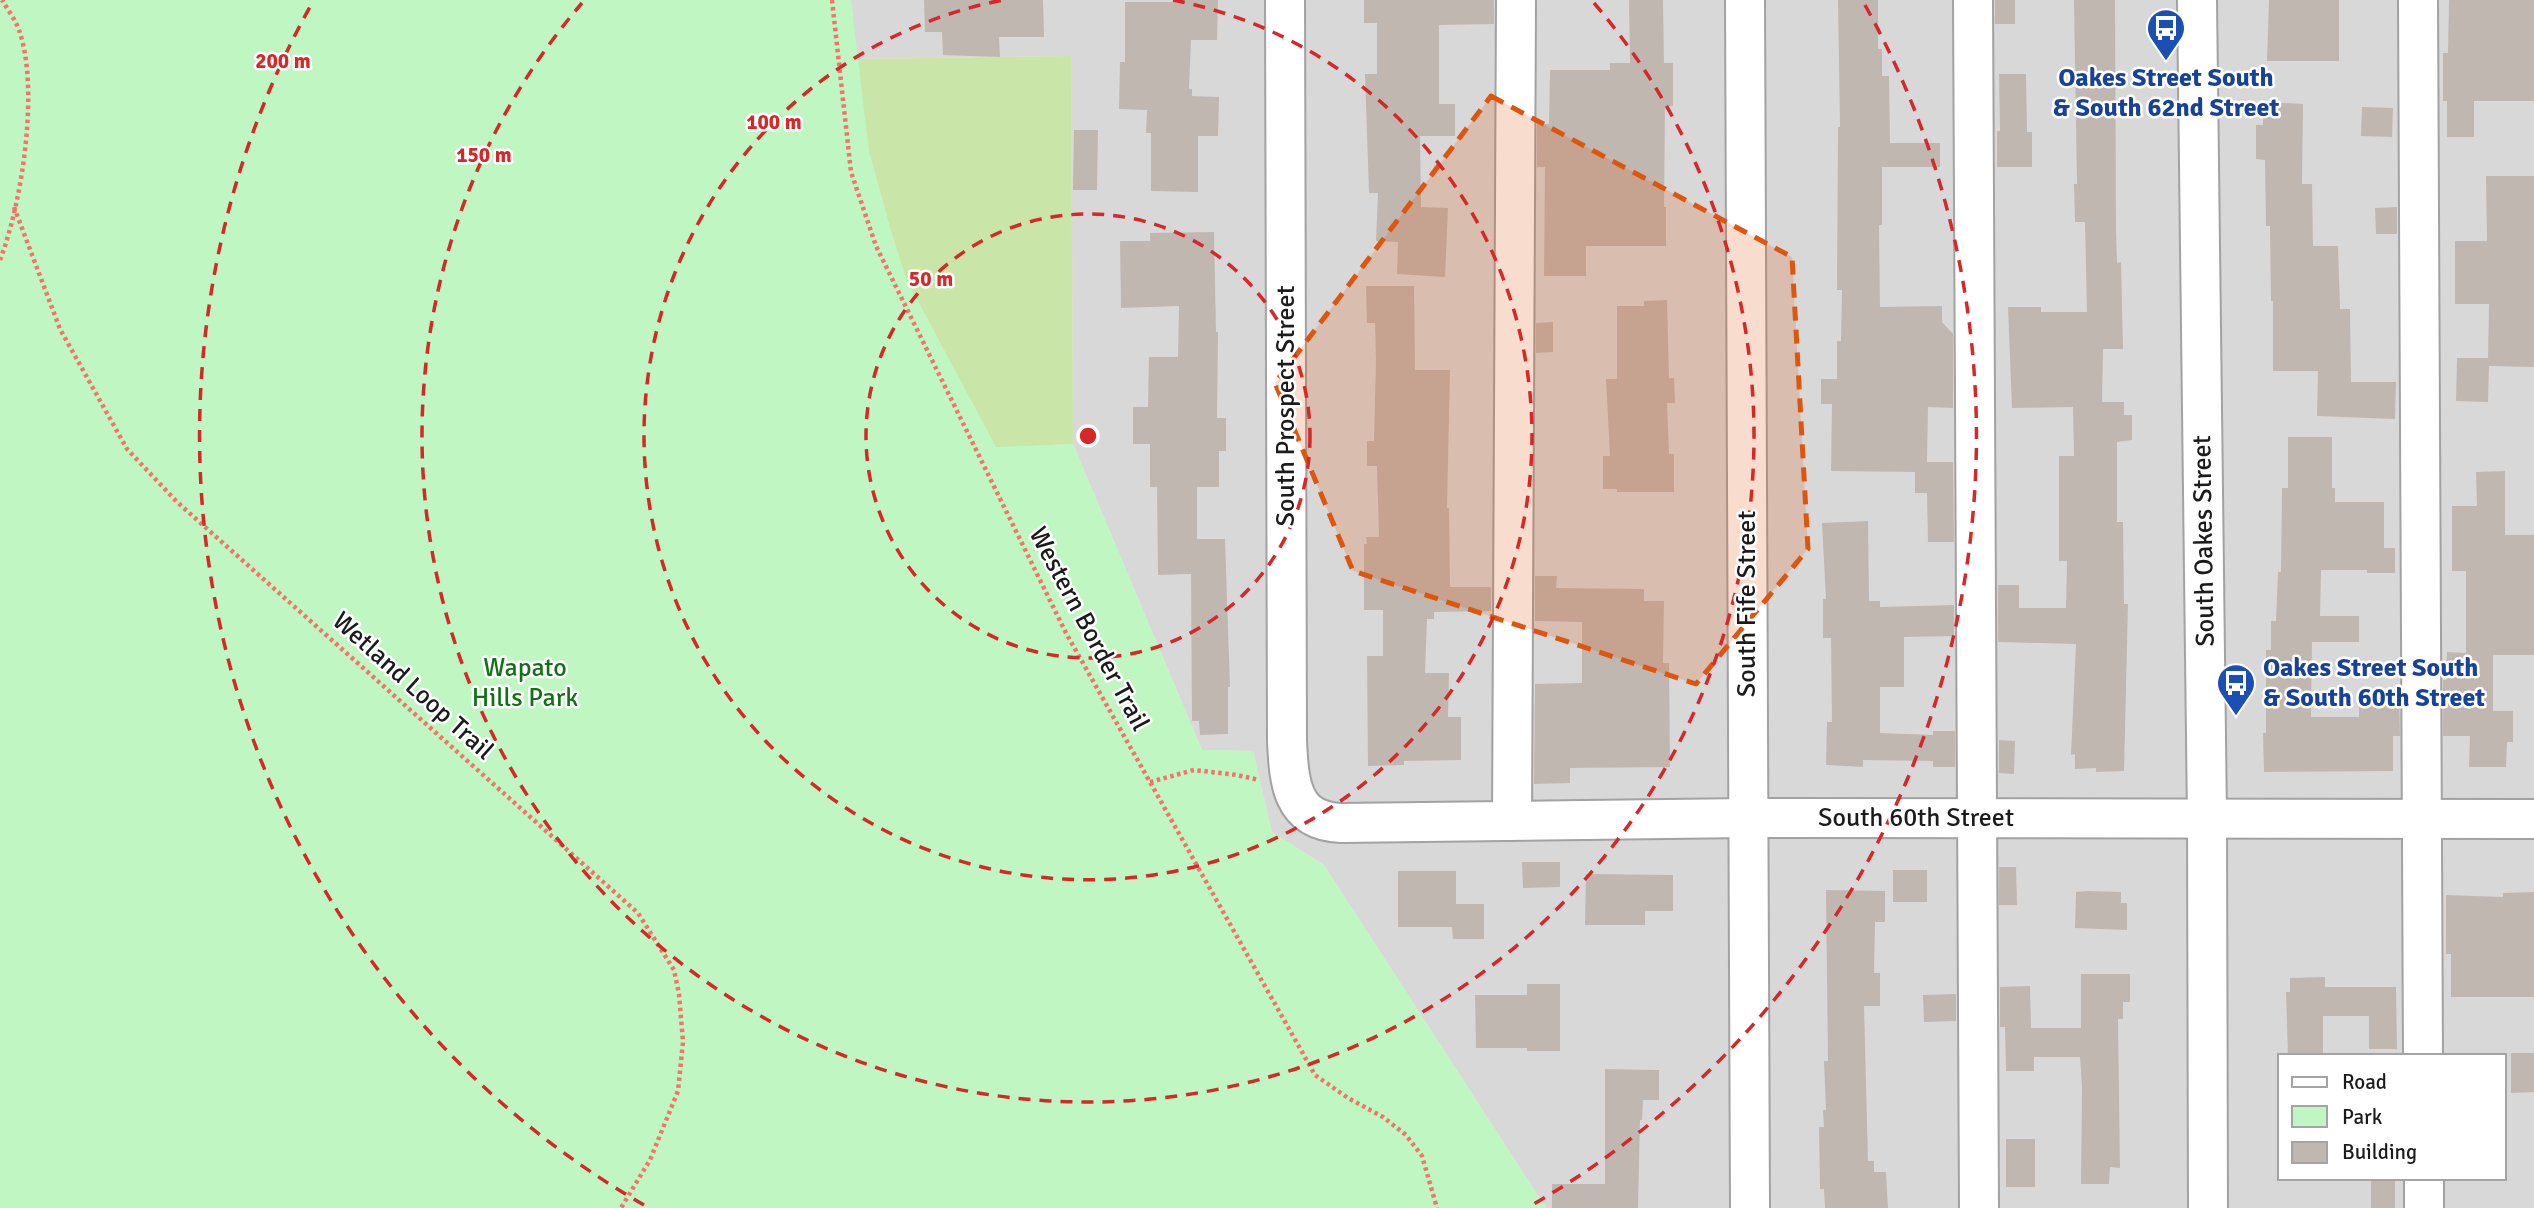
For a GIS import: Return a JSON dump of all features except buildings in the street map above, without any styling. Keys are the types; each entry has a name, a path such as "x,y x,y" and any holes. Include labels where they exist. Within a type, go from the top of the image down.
{"street":[{"name":"South Prospect Street","path":"1285,0 1287,727 1289,770 1298,798"},
{"path":"1512,821 1516,0"},
{"name":"South Fife Street","path":"1745,0 1750,1208"},
{"path":"1973,0 1979,1208"},
{"name":"South Oakes Street","path":"2197,0 2207,819 2208,1208"},
{"path":"2418,0 2423,1054"},
{"name":"South 60th Street","path":"1298,798 1313,818 1326,822 1748,818 2534,819"},
{"path":"2424,1180 2424,1208"}],"path":[{"path":"0,260 9,236 25,146 27,75 20,32 2,0"},
{"name":"Western Border Trail","path":"832,0 851,172 876,246 1066,633 1315,1075 1348,1098 1383,1117 1406,1135 1422,1156 1437,1208"},
{"name":"Wetland Loop Trail","path":"14,207 60,329 127,449 177,502 638,913 674,970 683,1042 678,1091 650,1160 621,1208"},
{"path":"1150,782 1194,770 1237,775 1298,798"}],"highlighted area":[{"path":"1491,96 1792,257 1808,549 1696,684 1353,571 1275,383"}],"shaded area":[{"path":"851,0 2534,0 2534,1208 1546,1208 1324,865 1272,832 1253,751 1202,750 1073,444 1071,56 856,59"}],"green space":[{"name":"Wapato Hills Park","path":"0,0 851,0 869,152 906,279 996,447 1073,444 1202,750 1253,751 1272,832 1324,865 1546,1208 0,1208"},
{"path":"1071,56 1073,444 996,448 906,279 869,152 856,59"}],"place":[{"name":"Oakes Street South & South 62nd Street","path":"2166,62"},
{"name":"Oakes Street South & South 60th Street","path":"2236,717"}]}
